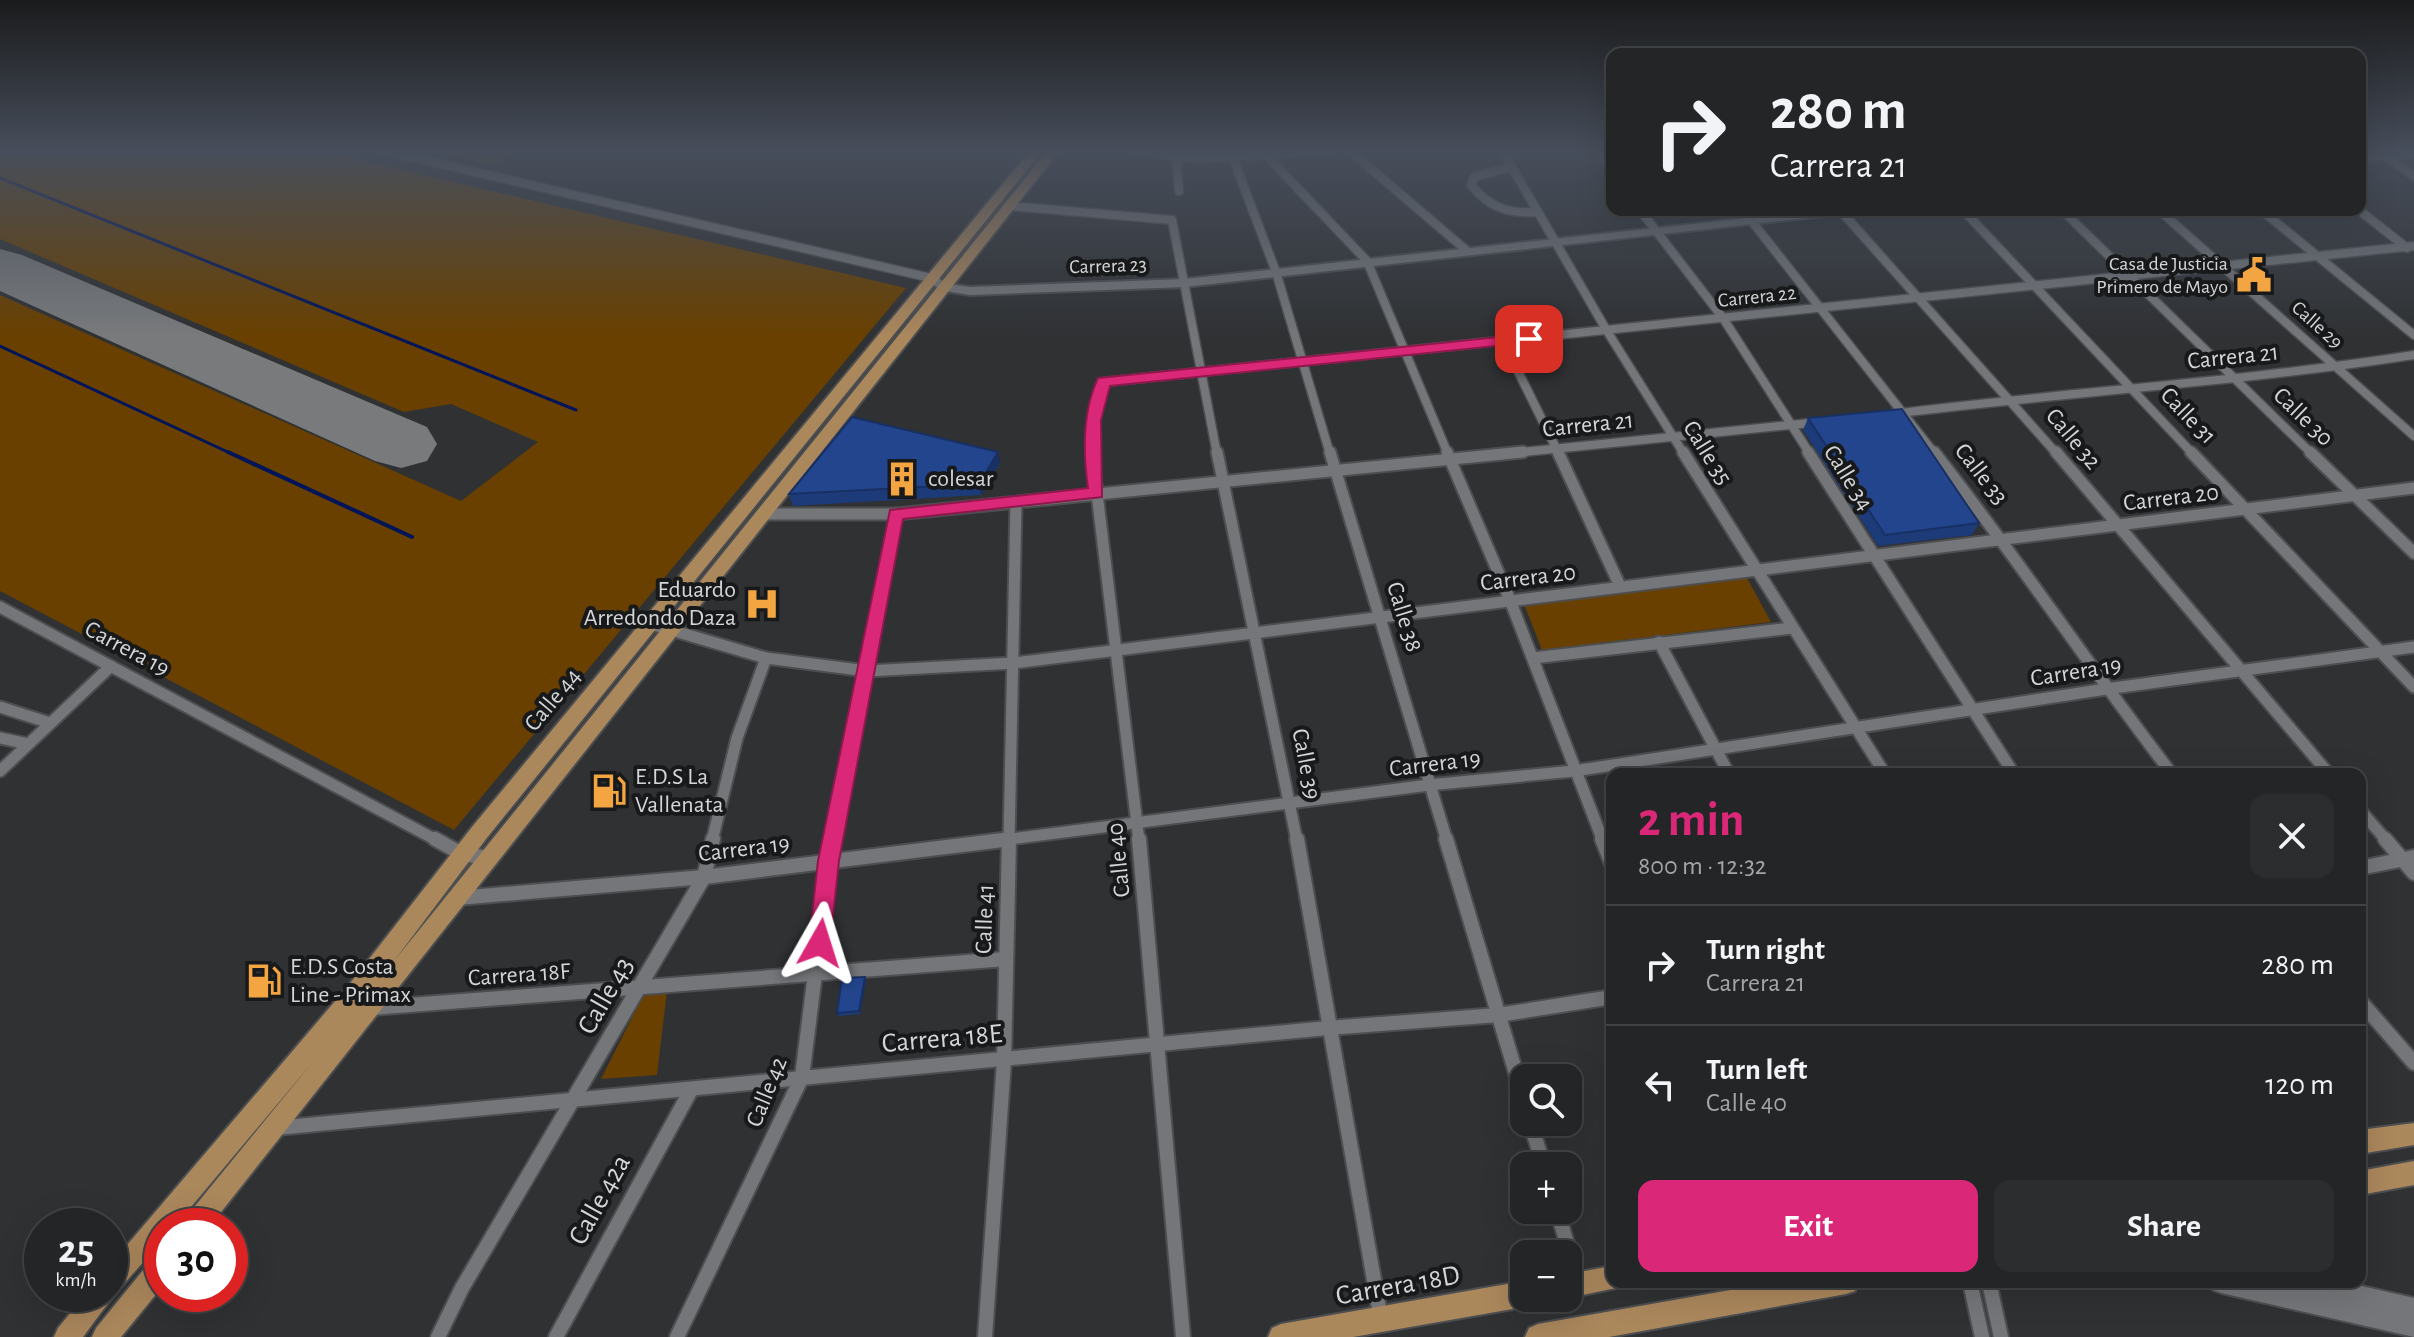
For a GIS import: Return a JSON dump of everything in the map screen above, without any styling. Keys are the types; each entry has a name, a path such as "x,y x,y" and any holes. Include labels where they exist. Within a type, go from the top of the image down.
{"main road":[{"name":"Calle 44","path":"210,1208 765,514 990,212"},
{"name":"Calle 44","path":"128,1263 356,993 462,854 651,624 938,282 1004,212"},
{"path":"2366,1141 2414,1134"},
{"path":"2366,1182 2414,1173"},
{"path":"1582,1284 1606,1279"},
{"path":"1539,1337 1813,1288"},
{"path":"105,1337 144,1289"},
{"name":"Carrera 18D","path":"1281,1337 1510,1297"},
{"path":"67,1337 87,1312"}],"street":[{"name":"Carrera 23","path":"645,212 970,291 1184,283 1655,230 1742,216"},
{"name":"Calle 39","path":"1084,212 1172,220 1222,480 1257,633 1291,805 1381,1320"},
{"name":"Calle 38","path":"1253,212 1276,272 1513,1064"},
{"path":"1321,212 1367,261 1510,600 1606,849"},
{"path":"1422,212 1466,250"},
{"name":"Calle 35","path":"1538,212 1607,331 1881,768"},
{"path":"2366,215 2411,249"},
{"name":"Calle 34","path":"1644,216 1723,318 2010,768"},
{"name":"Calle 33","path":"1749,216 2003,539 2106,689 2167,768"},
{"name":"Calle 32","path":"1849,216 1918,298 2011,399 2324,768"},
{"name":"Calle 31","path":"1969,216 2414,687"},
{"name":"Calle 30","path":"2068,216 2414,553"},
{"name":"Calle 29","path":"2166,216 2414,436"},
{"path":"2268,216 2414,335"},
{"name":"Carrera 22","path":"1104,382 2317,256 2411,249"},
{"path":"1503,341 1620,586"},
{"name":"Carrera 21","path":"1878,416 2011,399 2337,367 2414,355"},
{"name":"Calle 40","path":"1104,382 1094,420 1092,462 1137,822 1183,1337"},
{"name":"Carrera 21","path":"765,514 896,514 1834,420"},
{"name":"Carrera 20","path":"651,624 766,658 867,671 1014,663 2414,488"},
{"name":"Calle 41","path":"985,1337 1004,1061 1016,503"},
{"name":"Calle 42","path":"677,1337 802,1077 828,861 896,514"},
{"name":"Carrera 19","path":"0,607 462,854 489,858"},
{"path":"1533,658 1792,628"},
{"path":"1659,642 1726,768"},
{"name":"Carrera 19","path":"458,898 704,877 1291,805 1429,785 1574,771 1856,730 2106,689 2414,647"},
{"name":"Calle 43","path":"438,1337 462,1288 704,877 737,738 766,658"},
{"path":"0,771 111,666"},
{"path":"0,707 50,723"},
{"path":"0,738 28,744"},
{"path":"2366,816 2408,858 2414,873"},
{"path":"2366,867 2408,858"},
{"name":"Carrera 18F","path":"371,1008 637,989 817,971 1006,959"},
{"name":"Carrera 18E","path":"276,1128 802,1077 1004,1061 1158,1043 1498,1015 1606,998"},
{"path":"2366,1008 2414,1063"},
{"name":"Calle 42a","path":"556,1337 691,1090"},
{"path":"1971,1288 1982,1337"},
{"path":"1990,1288 2001,1337"},
{"path":"2247,1288 2414,1327"},
{"path":"2321,1288 2414,1309"}],"shaded area":[{"path":"0,212 583,212 906,288 454,830 0,591 0,295 461,501 538,442 451,404 404,412 0,239"},
{"path":"1747,578 1771,622 1542,650 1524,604"},
{"path":"667,991 657,1075 601,1079 643,996"}],"building":[{"path":"1902,409 1979,523 1885,535 1808,418"},
{"name":"colesar","path":"852,417 998,452 979,484 789,494"},
{"path":"865,977 859,1011 837,1013 842,978"}],"waterway":[{"path":"85,212 576,410"},
{"path":"0,346 232,454"},
{"path":"228,452 412,537"}],"runway":[{"path":"0,268 401,444"}],"place":[{"name":"Casa de Justicia Primero de Mayo","path":"2254,275"},
{"name":"colesar","path":"902,479"},
{"name":"Eduardo Arredondo Daza","path":"762,604"},
{"name":"E.D.S La Vallenata","path":"609,791"},
{"name":"E.D.S Costa Line - Primax","path":"264,981"}],"route":[{"path":"820,943 828,861 896,514 1096,493 1092,462 1094,420 1104,382 1529,339"}]}
